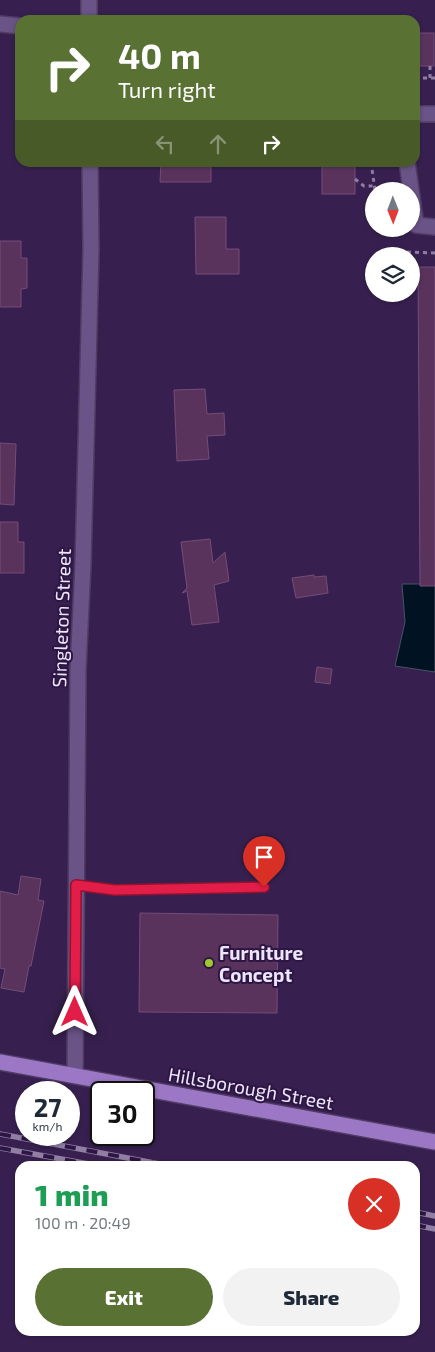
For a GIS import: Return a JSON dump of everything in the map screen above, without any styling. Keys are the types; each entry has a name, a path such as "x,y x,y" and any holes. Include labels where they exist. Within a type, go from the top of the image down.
{"main road":[{"name":"Hillsborough Street","path":"0,1062 435,1142"}],"street":[{"path":"89,0 89,15"},
{"path":"0,24 15,26"},
{"path":"420,114 435,114"},
{"name":"Singleton Street","path":"75,1075 78,679 84,564 91,249 90,167"},
{"path":"408,167 416,225 435,227"}],"lane":[{"path":"76,885 115,890 264,887"}],"path":[{"path":"430,66 430,78"},
{"path":"420,78 435,78"},
{"path":"354,179 364,186 374,188 371,167"},
{"path":"420,252 435,253"}],"water":[{"path":"402,584 435,584 435,672 395,666 405,622"}],"building":[{"path":"420,33 434,33 434,66 420,66"},
{"path":"161,167 211,167 211,182 160,182"},
{"path":"322,167 355,167 355,194 322,194"},
{"path":"195,217 226,217 226,249 239,249 239,274 196,274"},
{"path":"0,241 21,241 21,258 27,258 27,288 21,289 21,307 0,307"},
{"path":"420,267 435,267 435,586 420,586 418,302 420,302"},
{"path":"205,389 207,414 224,413 225,435 207,436 209,459 177,461 174,390"},
{"path":"0,443 16,444 14,505 0,504"},
{"path":"0,522 18,522 18,542 24,542 24,573 0,573"},
{"path":"210,539 213,563 225,552 229,581 214,585 219,622 192,625 187,591 182,593 187,588 181,542"},
{"path":"314,575 314,577 326,576 328,593 296,598 292,578"},
{"path":"317,667 332,669 330,684 315,682"},
{"path":"21,876 41,879 38,900 44,901 24,992 1,988 5,969 0,968 0,891 18,895"},
{"name":"Furniture Concept","path":"140,913 278,915 277,1013 139,1012"}],"railway":[{"path":"0,1134 143,1161"},
{"path":"0,1148 72,1161"},
{"path":"420,1213 435,1216"},
{"path":"420,1226 435,1229"}],"place":[{"name":"Furniture Concept","path":"209,963"}],"route":[{"path":"75,1012 76,885 115,890 264,887"}]}
